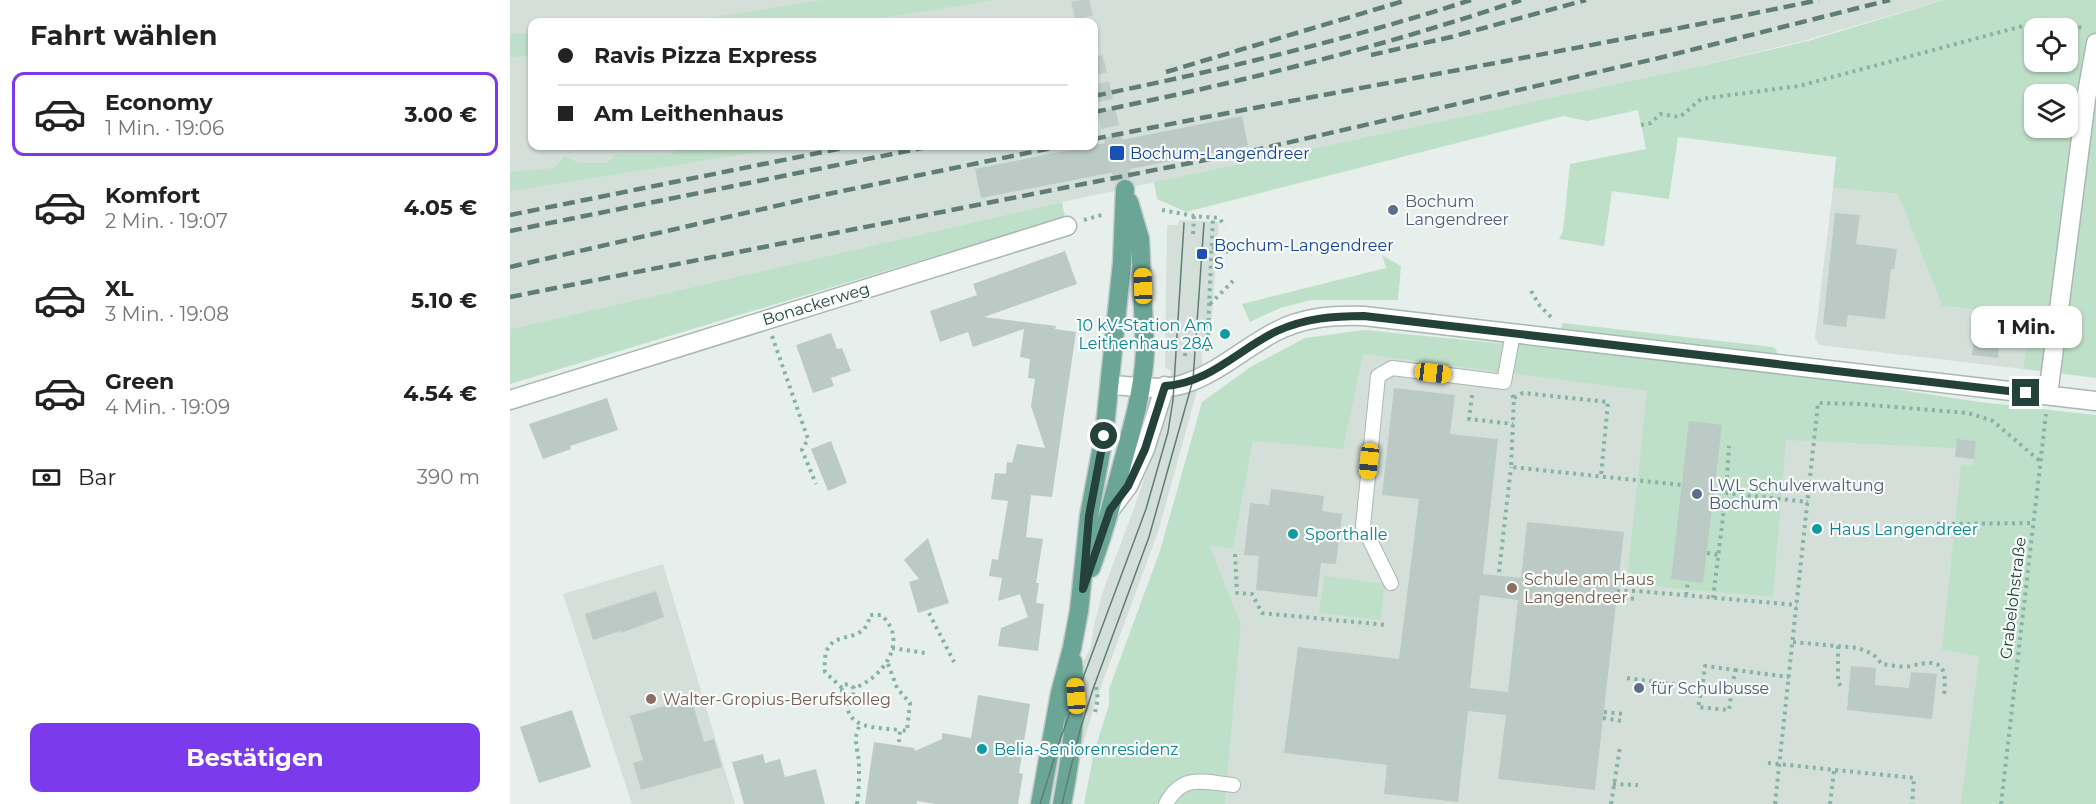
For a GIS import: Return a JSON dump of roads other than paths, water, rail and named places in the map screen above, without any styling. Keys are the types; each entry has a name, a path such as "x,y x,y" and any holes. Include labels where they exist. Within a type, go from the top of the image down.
{"main road":[{"path":"1040,804 1060,693 1072,648 1083,589 1089,516 1111,385 1122,263 1125,189 1141,248 1145,352 1142,386 1110,510 1083,589"},
{"path":"1062,804 1068,777 1076,696 1072,648"}],"street":[{"path":"2048,395 2086,99 2096,43"},
{"name":"Bonackerweg","path":"510,400 1067,226"},
{"path":"1111,385 1182,384 1223,366 1286,327 1334,315 1364,316 2096,401"},
{"path":"1110,510 1128,486 1145,449 1165,386"}],"lane":[{"path":"1391,583 1363,526 1378,376 1392,368 1504,382 1513,333"},
{"path":"1166,804 1170,795 1191,780 1233,785"}],"tunnel":[{"path":"1080,0 1084,18"},
{"path":"1098,74 1125,189"}],"tram line":[{"path":"1040,804 1061,737 1146,509 1168,432 1173,400 1184,223"},
{"path":"1062,804 1080,730 1149,537 1193,380 1204,223"}],"railway":[{"path":"1166,72 1407,0"},
{"path":"1098,95 1284,53 1471,0"},
{"path":"1098,111 1309,63 1521,0"},
{"path":"1371,55 1451,37 1586,0"},
{"path":"1098,138 1819,0"},
{"path":"510,297 1251,151 1659,58 1890,0"},
{"path":"510,215 833,150"},
{"path":"510,231 912,150"},
{"path":"510,267 828,194 1042,150"}],"place":[{"name":"Bochum-Langendreer","path":"1117,153"},
{"name":"Bochum Langendreer","path":"1393,210"},
{"name":"Bochum-Langendreer S","path":"1202,254"},
{"name":"10 kV-Station Am Leithenhaus 28A","path":"1225,334"},
{"name":"LWL Schulverwaltung Bochum","path":"1697,494"},
{"name":"Haus Langendreer","path":"1817,529"},
{"name":"Sporthalle","path":"1293,534"},
{"name":"Schule am Haus Langendreer","path":"1512,588"},
{"name":"für Schulbusse","path":"1639,688"},
{"name":"Walter-Gropius-Berufskolleg","path":"651,699"},
{"name":"Belia-Seniorenresidenz","path":"982,749"}]}
